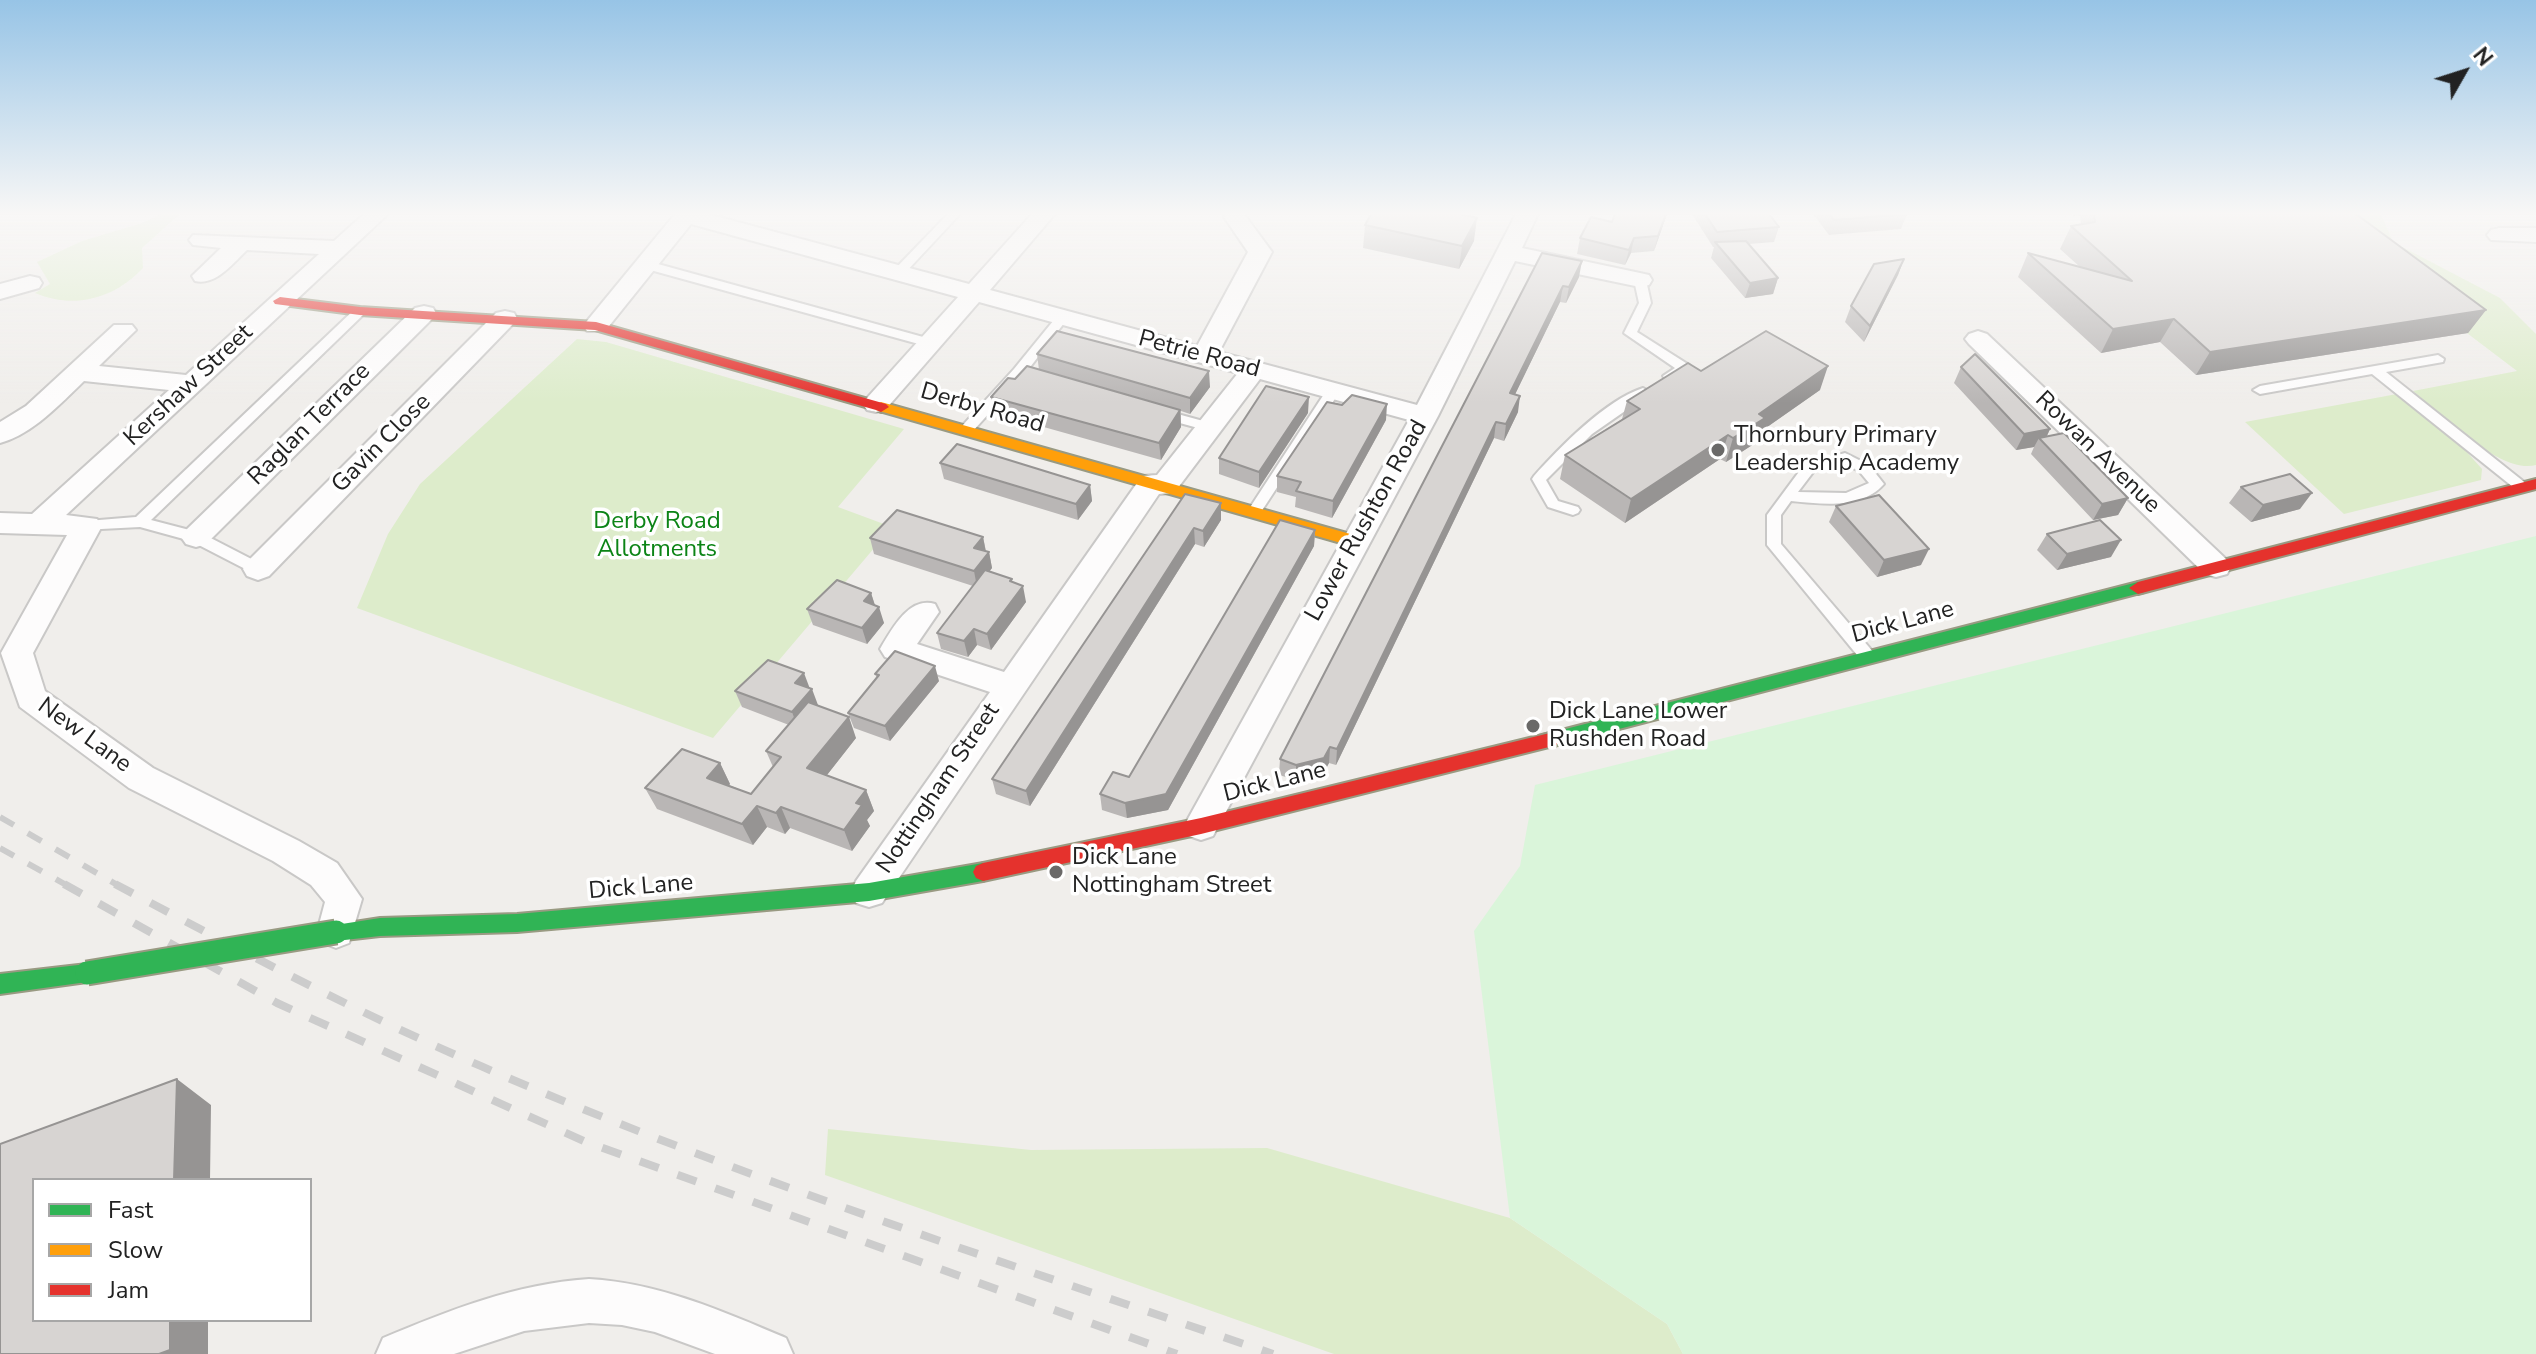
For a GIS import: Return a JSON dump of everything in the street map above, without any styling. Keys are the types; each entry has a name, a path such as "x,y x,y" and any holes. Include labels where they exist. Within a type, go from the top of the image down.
{"street":[{"name":"Kershaw Street","path":"37,526 307,277"},
{"path":"596,326 632,277"},
{"name":"Petrie Road","path":"919,277 1425,416"},
{"path":"876,404 988,277"},
{"path":"1204,356 1246,277"},
{"name":"Lower Rushton Road","path":"1201,826 1425,416 1494,277"},
{"path":"1627,277 1640,280"},
{"path":"0,292 30,283"},
{"name":"Derby Road","path":"280,301 360,311 596,326 1355,541"},
{"name":"Raglan Terrace","path":"196,537 424,313"},
{"name":"Gavin Close","path":"258,569 505,318"},
{"path":"0,434 35,412 123,330"},
{"name":"Rowan Avenue","path":"1978,339 2216,567"},
{"name":"Nottingham Street","path":"869,892 1010,686 1158,484 1254,370"},
{"path":"78,372 192,384"},
{"name":"Dick Lane","path":"0,984 87,973 336,932 428,925 517,923 869,892 951,879 1201,826 1551,740 2530,486"},
{"path":"0,523 87,526"},
{"name":"New Lane","path":"87,526 17,653 31,698 141,778 286,851 324,874 344,899 336,932"},
{"name":"Nottingham Street","path":"924,612 896,649 1010,686"},
{"path":"399,1354 495,1315 562,1301 595,1300 655,1310 770,1354"}],"lane":[{"path":"691,277 930,343"},
{"path":"1573,510 1553,504 1539,479 1574,440 1610,413 1684,368 1630,333 1645,303 1640,280"},
{"path":"140,522 360,311"},
{"path":"967,429 1019,372 1062,318"},
{"path":"2260,390 2438,359"},
{"path":"2375,370 2530,486"},
{"path":"1019,372 1034,376"},
{"path":"1254,512 1333,391"},
{"path":"1150,410 1209,427"},
{"path":"1787,496 1830,500 1864,496 1877,484 1864,468 1845,458 1809,468 1787,496 1774,515 1774,545 1868,657"},
{"path":"87,526 140,522 196,537 258,569"}],"green space":[{"path":"46,277 133,277 107,294 79,300 50,298 35,293 50,284"},
{"path":"2393,277 2460,277 2500,298 2536,334 2536,465 2522,466 2489,452 2454,427 2413,391 2517,371"},
{"name":"Derby Road Allotments","path":"577,339 606,342 904,429 838,507 892,527 713,738 357,608 388,534 420,484"},
{"path":"2397,394 2457,441 2482,469 2481,480 2344,514 2245,422"},
{"path":"2536,536 2536,1354 1683,1354 1667,1324 1510,1218 1474,931 1520,866 1535,785"},
{"path":"828,1129 1031,1150 1267,1148 1510,1218 1667,1324 1683,1354 1334,1354 825,1175"}],"building":[{"path":"1529,277 1574,277 1569,287 1563,286 1510,393 1520,396 1506,424 1496,422 1337,749 1330,747 1324,758 1296,765 1280,759"},
{"path":"1745,277 1778,278 1750,283"},
{"path":"1867,277 1895,277 1870,326 1851,306"},
{"path":"2055,277 2118,277 2132,281 2128,277 2442,277 2486,310 2210,352 2174,319 2113,329"},
{"path":"1057,331 1209,371 1190,398 1037,354"},
{"path":"1766,331 1828,366 1759,414 1765,418 1733,438 1728,435 1631,499 1565,455 1640,409 1627,401 1688,363 1701,371"},
{"path":"1975,354 2050,429 2024,434 1961,367"},
{"path":"1027,366 1180,410 1159,443 991,397 1008,378 1015,379"},
{"path":"1266,386 1309,397 1259,472 1219,458"},
{"path":"1352,395 1387,404 1333,501 1296,491 1301,482 1277,476 1327,402 1342,405"},
{"path":"2064,433 2128,498 2102,504 2039,438"},
{"path":"957,444 1090,485 1076,504 940,463"},
{"path":"2290,474 2312,493 2263,505 2241,487"},
{"path":"1185,494 1221,503 1203,531 1194,528 1026,791 992,779"},
{"path":"1879,495 1929,549 1884,560 1836,506"},
{"path":"897,510 983,537 974,548 989,552 974,571 870,538"},
{"path":"1280,520 1315,530 1166,794 1125,803 1100,794 1113,772 1129,777"},
{"path":"2100,520 2121,540 2067,554 2047,534"},
{"path":"985,570 1023,586 987,634 974,629 964,641 937,633"},
{"path":"837,580 871,593 864,601 879,607 862,628 807,609"},
{"path":"895,651 935,666 885,726 848,713 879,675 875,674"},
{"path":"768,660 804,673 795,683 812,689 792,712 735,691"},
{"path":"808,702 849,717 807,768 866,790 856,803 862,805 844,830 781,807 776,813 757,806 742,824 645,788 682,749 720,763 707,778 751,794 781,757 766,751"},
{"path":"177,1079 174,1178 32,1178 32,1322 170,1322 170,1350 159,1354 0,1354 0,1144"}],"railway":[{"path":"0,817 119,886"},
{"path":"0,848 68,886"},
{"path":"64,884 277,1003 586,1142 1177,1354"},
{"path":"115,884 349,1005 532,1088 847,1209 1273,1354"}],"traffic: fast":[{"path":"1550,740 2138,588"},
{"path":"336,932 380,927 517,923 869,892 983,872"},
{"path":"87,973 336,932"},
{"path":"0,984 87,973"}],"traffic: slow":[{"path":"881,407 1355,541"}],"traffic: jam":[{"path":"280,301 360,311 596,326 881,407"},
{"path":"2138,588 2536,484"},
{"path":"983,872 1201,826 1550,740"}],"place":[{"name":"Thornbury Primary Leadership Academy","path":"1718,450"},
{"name":"Dick Lane Lower Rushden Road","path":"1533,726"},
{"name":"Dick Lane Nottingham Street","path":"1056,872"}]}
